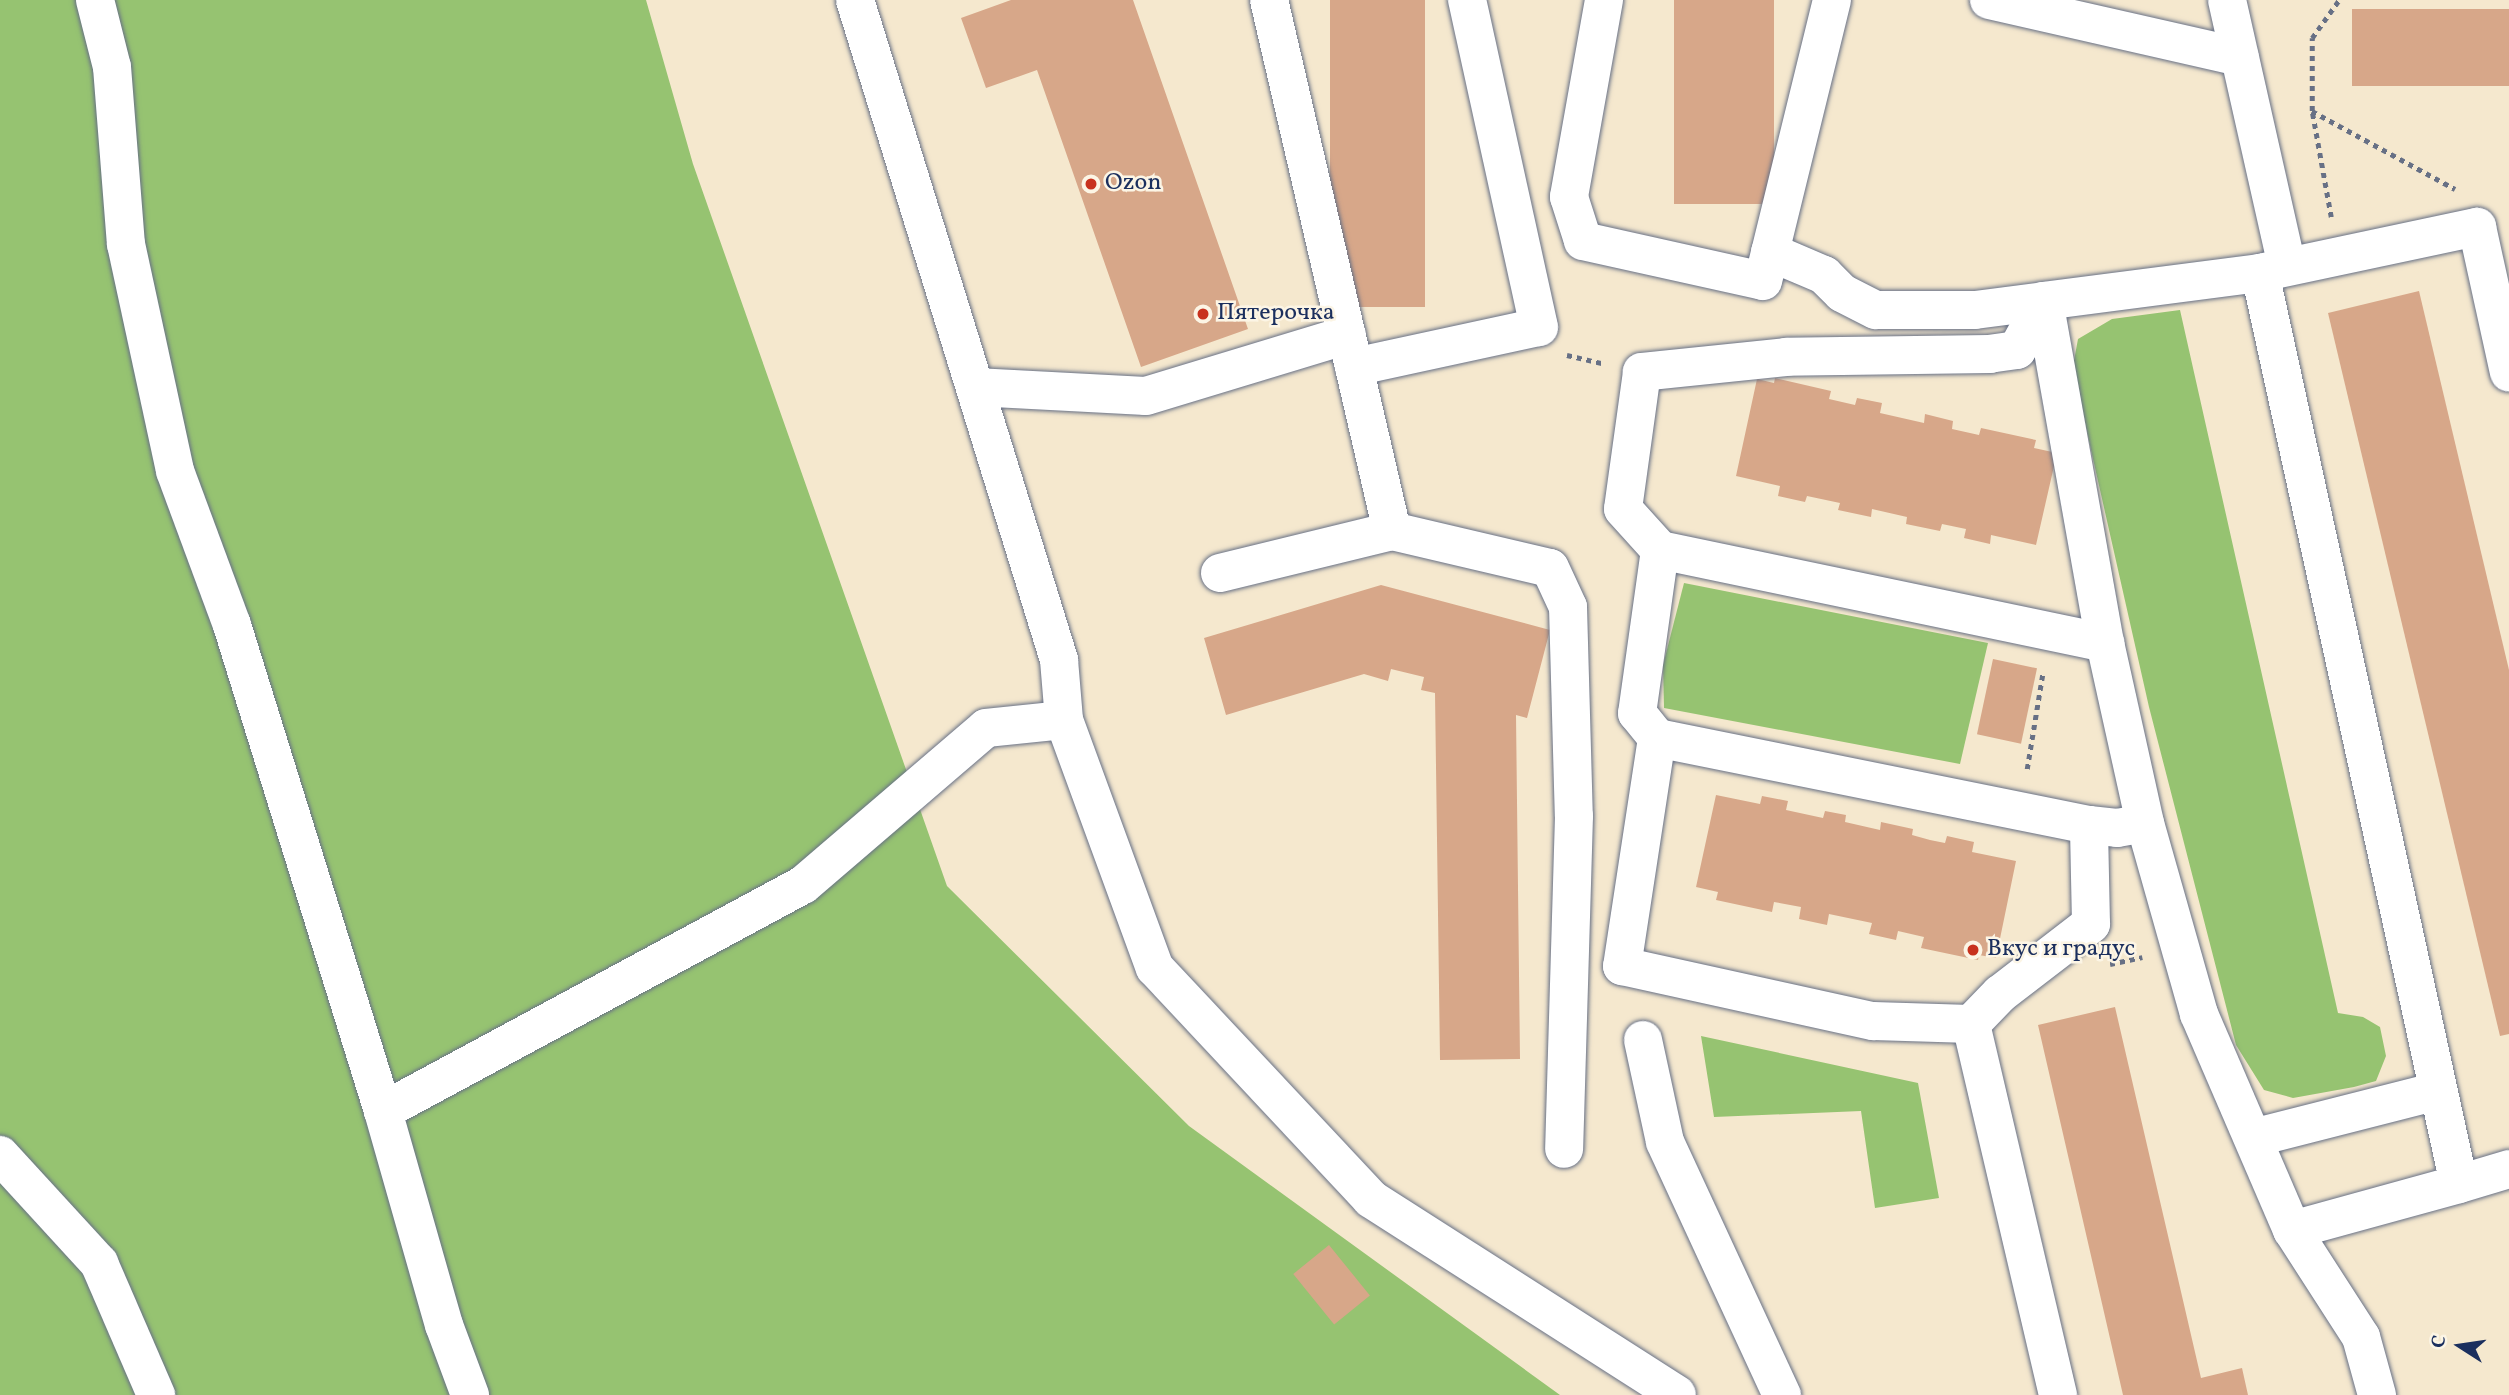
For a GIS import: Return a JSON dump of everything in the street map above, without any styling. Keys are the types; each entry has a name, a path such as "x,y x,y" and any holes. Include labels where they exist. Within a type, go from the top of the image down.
{"street":[{"path":"95,0 112,67 126,244 175,471 232,625 383,1111 444,1325 470,1395"},
{"path":"855,0 1059,660 1064,720 1155,968 1371,1199 1677,1395"},
{"path":"1269,0 1392,531"},
{"path":"975,387 1146,396 1351,351 1539,327 1467,0"},
{"path":"1604,0 1569,197 1583,241 1763,281 1832,0"},
{"path":"1989,0 2240,57"},
{"path":"2227,0 2240,57 2273,270 2459,1184"},
{"path":"1770,251 1824,275 1842,293 1875,310 1975,310 2273,270 2483,215 2509,373"},
{"path":"2043,301 2017,350 1990,354 1786,357 1642,372 1623,509 1660,550 2105,643"},
{"path":"2043,301 2105,643 2145,823 2199,1014 2292,1230 2361,1338 2377,1395"},
{"path":"1220,573 1392,531 1550,568 1568,607 1574,816 1564,1149"},
{"path":"1660,550 1637,713 1657,738 2089,825 2117,828 2145,823"},
{"path":"383,1111 803,885 986,728 1064,720"},
{"path":"1657,738 1622,966 1873,1021 1970,1024 2000,993 2091,924 2089,825"},
{"path":"1970,1024 2058,1395"},
{"path":"1643,1040 1665,1142 1782,1395"},
{"path":"2253,1138 2438,1090"},
{"path":"0,1155 99,1263 156,1395"},
{"path":"2292,1230 2509,1169"}],"path":[{"path":"2338,254 2312,111 2312,38 2339,0"},
{"path":"2312,111 2483,215"},
{"path":"1568,356 1588,359"},
{"path":"2020,812 2050,631"}],"green space":[{"path":"0,0 646,0 693,164 947,886 1189,1126 1560,1395 0,1395"},
{"path":"2180,310 2338,1013 2363,1017 2380,1027 2386,1056 2376,1081 2354,1087 2293,1098 2264,1090 2236,1045 2149,707 2091,450 2073,366 2078,339 2112,319"},
{"path":"1684,583 1988,643 1960,764 1664,708 1663,665"},
{"path":"1701,1036 1918,1083 1939,1198 1875,1208 1861,1111 1714,1117"}],"building":[{"path":"1011,0 1133,0 1248,329 1141,367 1037,70 986,88 961,18"},
{"path":"1330,0 1425,0 1425,307 1330,307"},
{"path":"1674,0 1774,0 1774,204 1674,204"},
{"path":"2352,9 2509,9 2509,86 2352,86"},
{"path":"2419,291 2509,670 2509,1034 2500,1036 2328,313"},
{"path":"1775,378 1831,391 1829,399 1855,405 1857,398 1882,403 1880,413 1924,423 1925,414 1953,421 1952,429 1979,435 1981,428 2036,440 2034,448 2057,453 2036,545 1991,535 1990,544 1964,538 1966,529 1942,524 1940,531 1906,524 1907,517 1872,509 1871,517 1838,510 1840,503 1807,496 1805,502 1778,496 1780,486 1736,476 1757,379 1774,383"},
{"path":"1381,585 1550,630 1527,718 1516,715 1520,1059 1440,1060 1435,693 1421,690 1424,677 1391,669 1388,681 1364,674 1226,715 1204,638"},
{"path":"1993,659 2037,668 2021,744 1977,734"},
{"path":"1716,795 1760,804 1762,796 1788,801 1786,810 1823,818 1825,811 1846,815 1845,822 1880,830 1881,822 1913,829 1912,835 1945,843 1947,836 1974,842 1972,852 2016,861 1996,958 1979,955 1978,960 1921,948 1924,937 1898,931 1896,940 1869,934 1872,923 1829,914 1827,925 1799,919 1801,907 1774,902 1772,912 1716,900 1718,892 1696,887"},
{"path":"2115,1007 2201,1378 2242,1368 2248,1395 2123,1395 2038,1025"},
{"path":"1329,1245 1370,1296 1334,1324 1293,1274"}],"place":[{"name":"Ozon","path":"1091,184"},
{"name":"Пятерочка","path":"1203,314"},
{"name":"Вкус и градус","path":"1973,950"}]}
